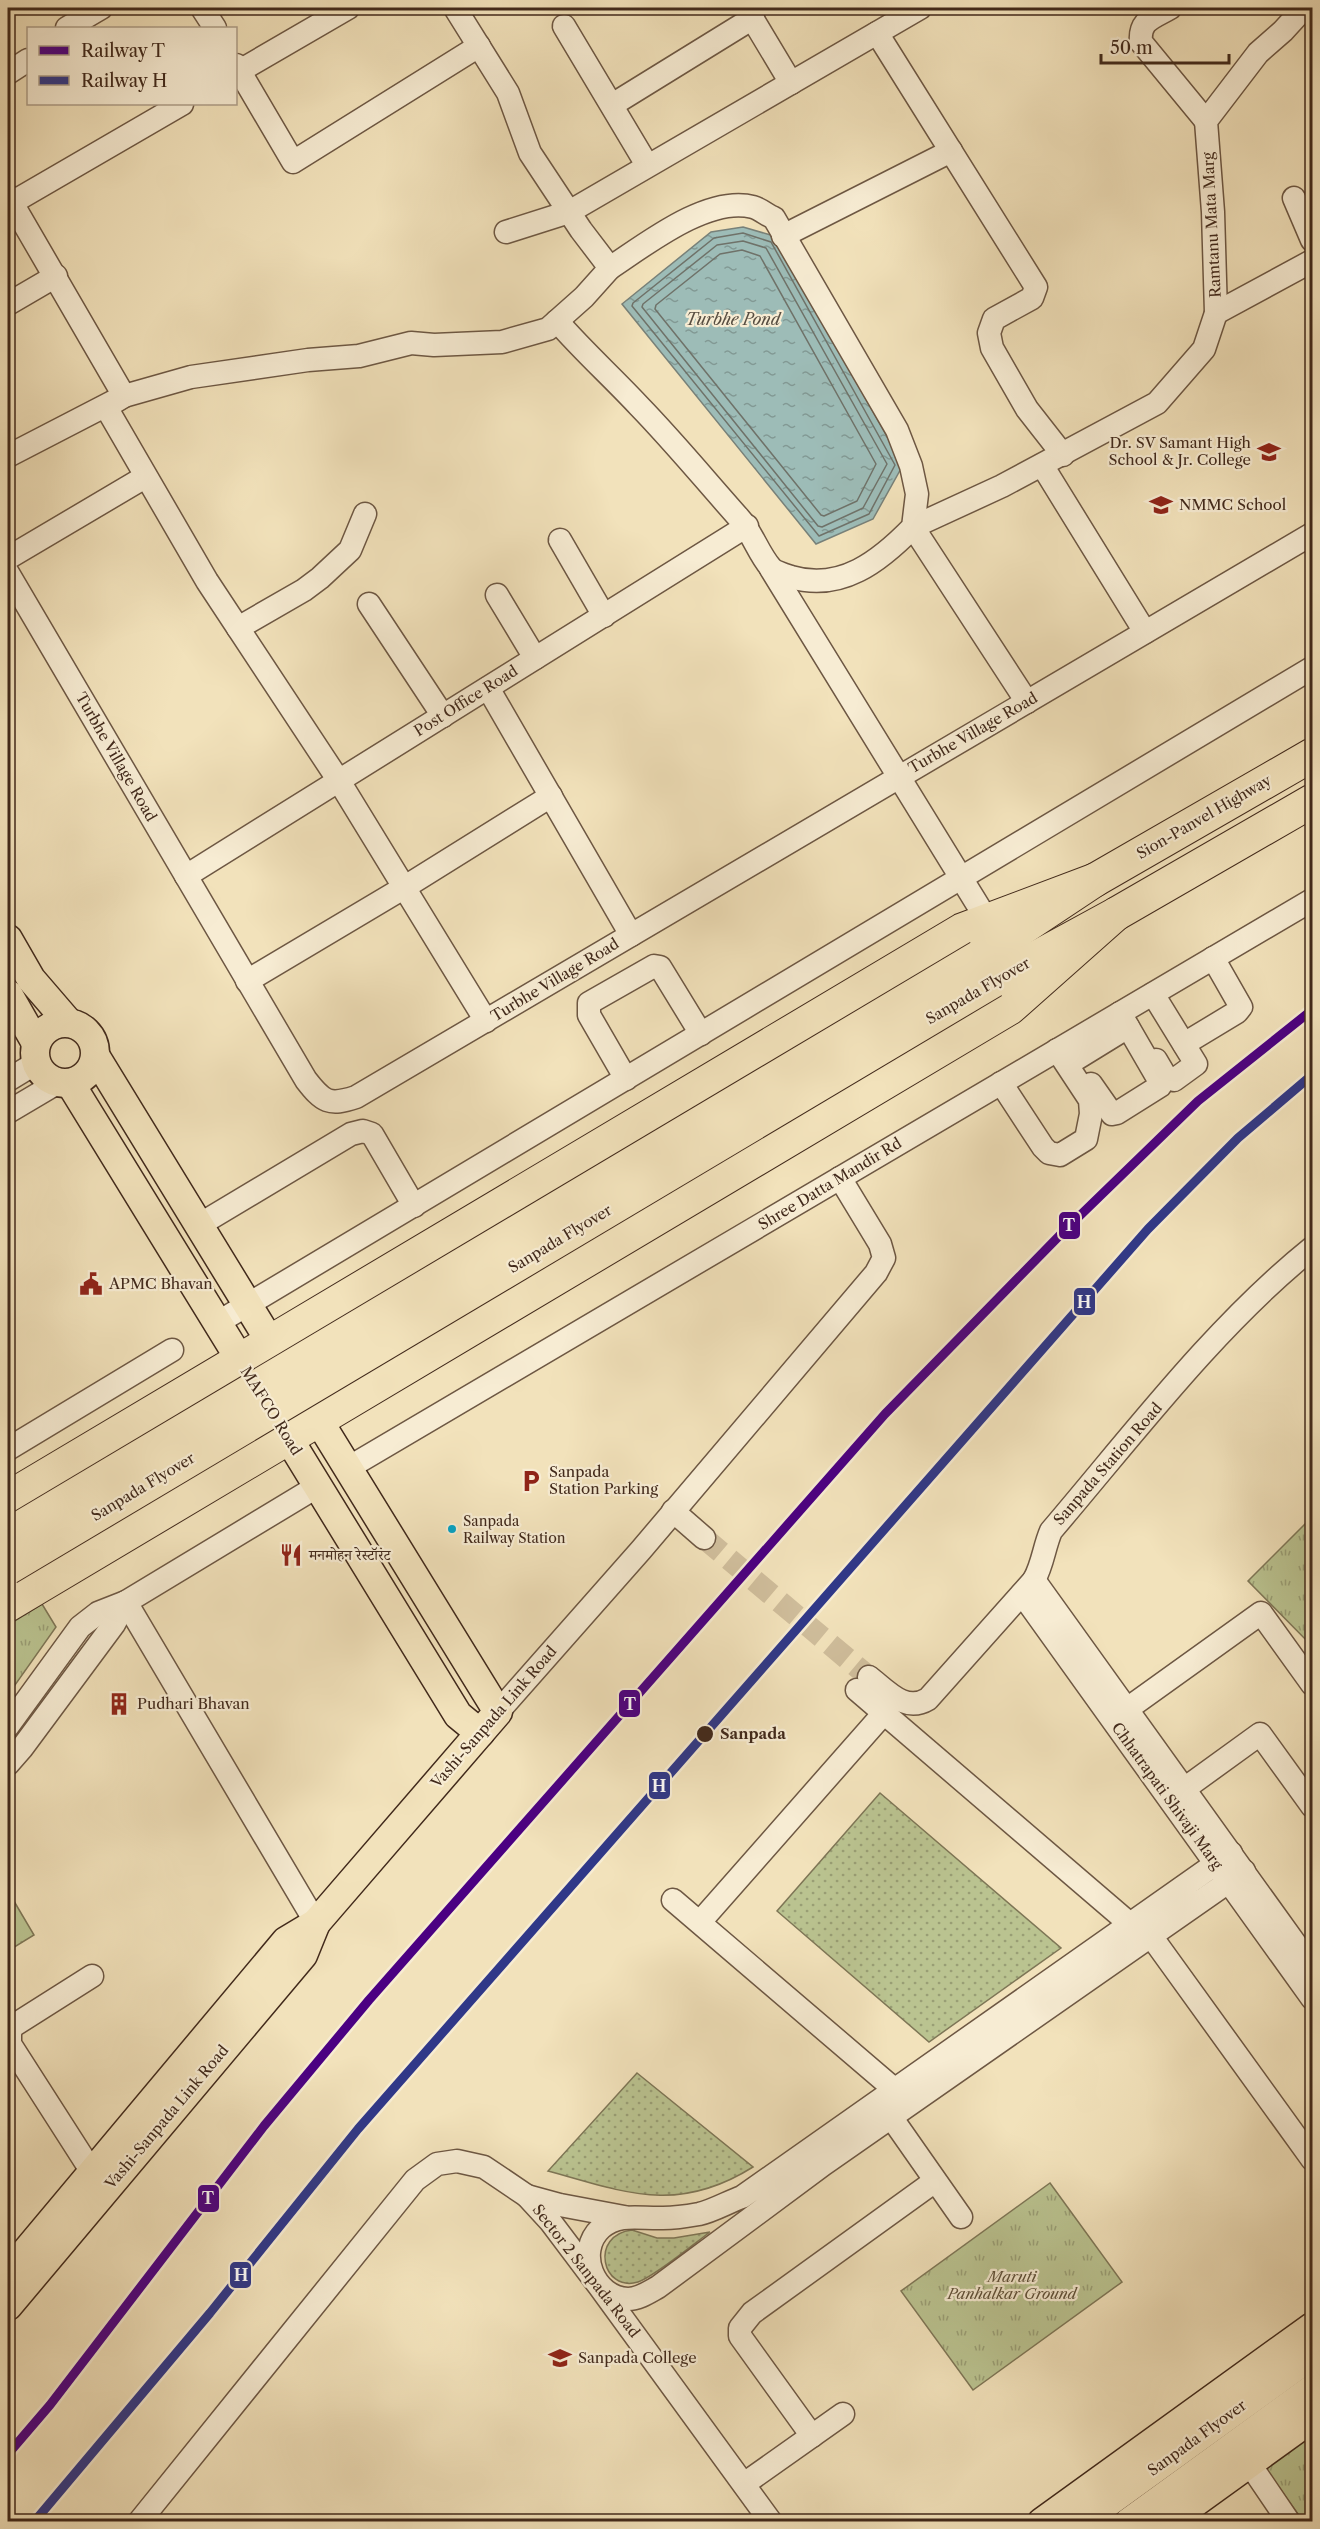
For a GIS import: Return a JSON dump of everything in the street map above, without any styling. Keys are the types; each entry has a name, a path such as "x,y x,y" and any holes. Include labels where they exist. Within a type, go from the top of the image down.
{"highway":[{"name":"Sion-Panvel Highway","path":"1095,880 1312,755"},
{"path":"8,1605 1010,1008 1116,914 1312,801"},
{"path":"8,1498 962,930 1095,880"},
{"name":"Sanpada Flyover","path":"8,1568 986,969 1095,880"},
{"name":"Sanpada Flyover","path":"8,1535 986,969 1116,914"},
{"path":"117,1433 164,1512"}],"main road":[{"path":"8,939 31,979 68,1022 86,1030 92,1038 96,1058 498,1712"},
{"path":"8,994 48,1079 64,1083 87,1075 96,1058"},
{"path":"36,1053 48,1027 68,1022"},
{"name":"MAFCO Road","path":"64,1083 218,1323 458,1715 480,1733"},
{"name":"Vashi-Sanpada Link Road","path":"8,2306 98,2182 286,1941 316,1923 498,1712"},
{"name":"Vashi-Sanpada Link Road","path":"8,2274 98,2182"},
{"path":"1042,2522 1312,2327"},
{"name":"Sanpada Flyover","path":"1081,2522 1312,2355"},
{"name":"Sanpada Flyover","path":"1129,2522 1312,2389"},
{"path":"1168,2522 1312,2418"}],"street":[{"path":"69,27 101,8"},
{"path":"202,8 214,27"},
{"path":"348,8 237,69 293,162 479,46"},
{"path":"454,8 508,93 530,153 569,213 610,268"},
{"path":"506,232 569,213 647,165 920,8"},
{"path":"1170,8 1144,24 1140,31 1141,42 1206,121 1258,53 1304,8"},
{"path":"612,105 750,13 791,83"},
{"path":"564,26 647,165"},
{"path":"877,33 1036,287 1032,298 994,319 988,333 992,348 1021,399 1047,437 1063,455"},
{"path":"8,73 27,61"},
{"path":"124,396 56,276 9,201 180,105"},
{"name":"Ramtanu Mata Marg","path":"771,569 812,582 836,580 861,570 885,554 913,527 1063,455 1157,403 1204,349 1216,313 1213,212 1206,121"},
{"path":"783,237 951,151"},
{"path":"1294,198 1312,240"},
{"path":"8,456 124,396 191,377 308,360 359,356 411,343 434,345 502,342 548,329 584,297 610,268 697,214 728,207 753,207 774,218 897,430 911,466 917,494 913,527 1027,702"},
{"path":"1216,313 1312,261"},
{"path":"8,304 56,276"},
{"path":"557,321 592,360 639,405 747,526 771,569 987,920"},
{"path":"124,396 106,407 145,477 167,509 207,581 339,781 486,1021"},
{"path":"1042,465 1145,632"},
{"path":"8,558 145,477"},
{"path":"238,628 304,590 320,578 350,550 365,514"},
{"name":"Post Office Road","path":"186,876 747,526"},
{"name":"Turbhe Village Road","path":"8,573 306,1080 317,1094 334,1103 356,1097 1312,534"},
{"path":"560,540 604,615"},
{"path":"496,595 535,658"},
{"path":"369,604 443,716"},
{"path":"218,1323 1312,668"},
{"path":"488,688 631,935"},
{"path":"248,981 405,887 550,796"},
{"name":"Shree Datta Mandir Rd","path":"348,1468 1002,1083 1126,1019 1217,965 1312,900"},
{"path":"1184,1044 1240,1010 1241,1007 1217,965"},
{"path":"626,1079 589,1015 589,1002 654,966 660,967 701,1034"},
{"path":"1126,1019 1166,1077 1174,1080 1196,1064 1157,1000"},
{"path":"1067,1051 1106,1108 1112,1114 1117,1113 1157,1089 1160,1082 1126,1019"},
{"path":"1002,1083 1043,1147 1049,1153 1060,1155 1086,1139 1090,1108 1090,1100 1067,1051"},
{"path":"8,1080 36,1053"},
{"path":"8,1112 64,1083"},
{"path":"199,1226 351,1134 363,1131 372,1134 414,1206"},
{"path":"704,1538 673,1511 876,1273 884,1258 880,1244 840,1178"},
{"name":"Sanpada Station Road","path":"884,1713 863,1684 908,1704 919,1705 928,1699 1028,1587 1041,1566 1051,1531 1206,1350 1289,1266 1312,1248"},
{"path":"8,1449 172,1350"},
{"path":"8,1726 80,1627 98,1613 126,1602 318,1486"},
{"name":"Vashi-Sanpada Link Road","path":"498,1712 673,1511"},
{"name":"Chhatrapati Shivaji Marg","path":"1028,1587 1230,1867 1312,1967"},
{"path":"8,1764 114,1624 126,1602"},
{"path":"126,1602 316,1923"},
{"path":"1119,1714 1261,1613 1312,1684"},
{"path":"700,1922 884,1713 1130,1924"},
{"path":"1177,1794 1260,1734 1312,1806"},
{"path":"139,2522 415,2180 437,2164 457,2162 484,2167 527,2196 560,2205 624,2217 662,2218 701,2214 742,2197 1130,1924 1230,1867"},
{"path":"624,2217 601,2228 593,2238 588,2259 599,2286 619,2297 630,2299 643,2296 721,2242 824,2164 1151,1936 1230,1867"},
{"name":"Chhatrapati Shivaji Marg","path":"1230,1867 1312,1998"},
{"path":"673,1900 894,2089"},
{"path":"1151,1936 1312,2160"},
{"path":"92,1976 14,2026 9,2037 11,2053 98,2182"},
{"path":"891,2117 961,2217"},
{"path":"812,2436 740,2336 740,2328 752,2313 935,2181"},
{"name":"Sector 2 Sanpada Road","path":"527,2196 550,2221 599,2286 771,2522"},
{"path":"701,2214 714,2217 721,2222 724,2230 721,2242"},
{"path":"639,2340 633,2315 643,2296"},
{"path":"744,2484 843,2414"},
{"path":"1249,2463 1289,2522"}],"green space":[{"path":"1312,1517 1312,1646 1248,1581"},
{"path":"42,1604 56,1627 8,1695 8,1625"},
{"path":"880,1793 1061,1948 929,2042 777,1911"},
{"path":"8,1891 34,1935 8,1951"},
{"path":"637,2073 753,2167 726,2182 700,2191 676,2195 628,2192 548,2171"},
{"name":"Maruti Panhalkar Ground","path":"1050,2183 1122,2282 973,2390 901,2291"},
{"path":"632,2230 657,2238 674,2238 710,2232 654,2274 638,2282 626,2283 616,2279 609,2272 605,2262 606,2252 610,2242 618,2234"},
{"path":"1312,2429 1312,2521 1303,2521 1263,2465"}],"water":[{"name":"Turbhe Pond","path":"743,227 774,236 903,465 873,519 816,544 622,304 711,232"}],"tunnel":[{"path":"704,1538 869,1677"}],"rail line":[{"name":"T","path":"8,2454 50,2405 264,2126 369,2000 885,1414 1064,1231 1198,1101 1312,1010"},
{"name":"H","path":"34,2522 210,2313 358,2129 1148,1229 1238,1138 1312,1075"}],"place":[{"name":"Dr. SV Samant High School & Jr. College","path":"1269,452"},
{"name":"NMMC School","path":"1161,505"},
{"name":"APMC Bhavan","path":"91,1284"},
{"name":"Sanpada Station Parking","path":"531,1481"},
{"name":"Sanpada Railway Station","path":"452,1529"},
{"name":"मनमोहन रेस्टॉरंट","path":"291,1555"},
{"name":"Pudhari Bhavan","path":"119,1704"},
{"name":"Sanpada","path":"705,1734"},
{"name":"Sanpada College","path":"560,2358"}]}
